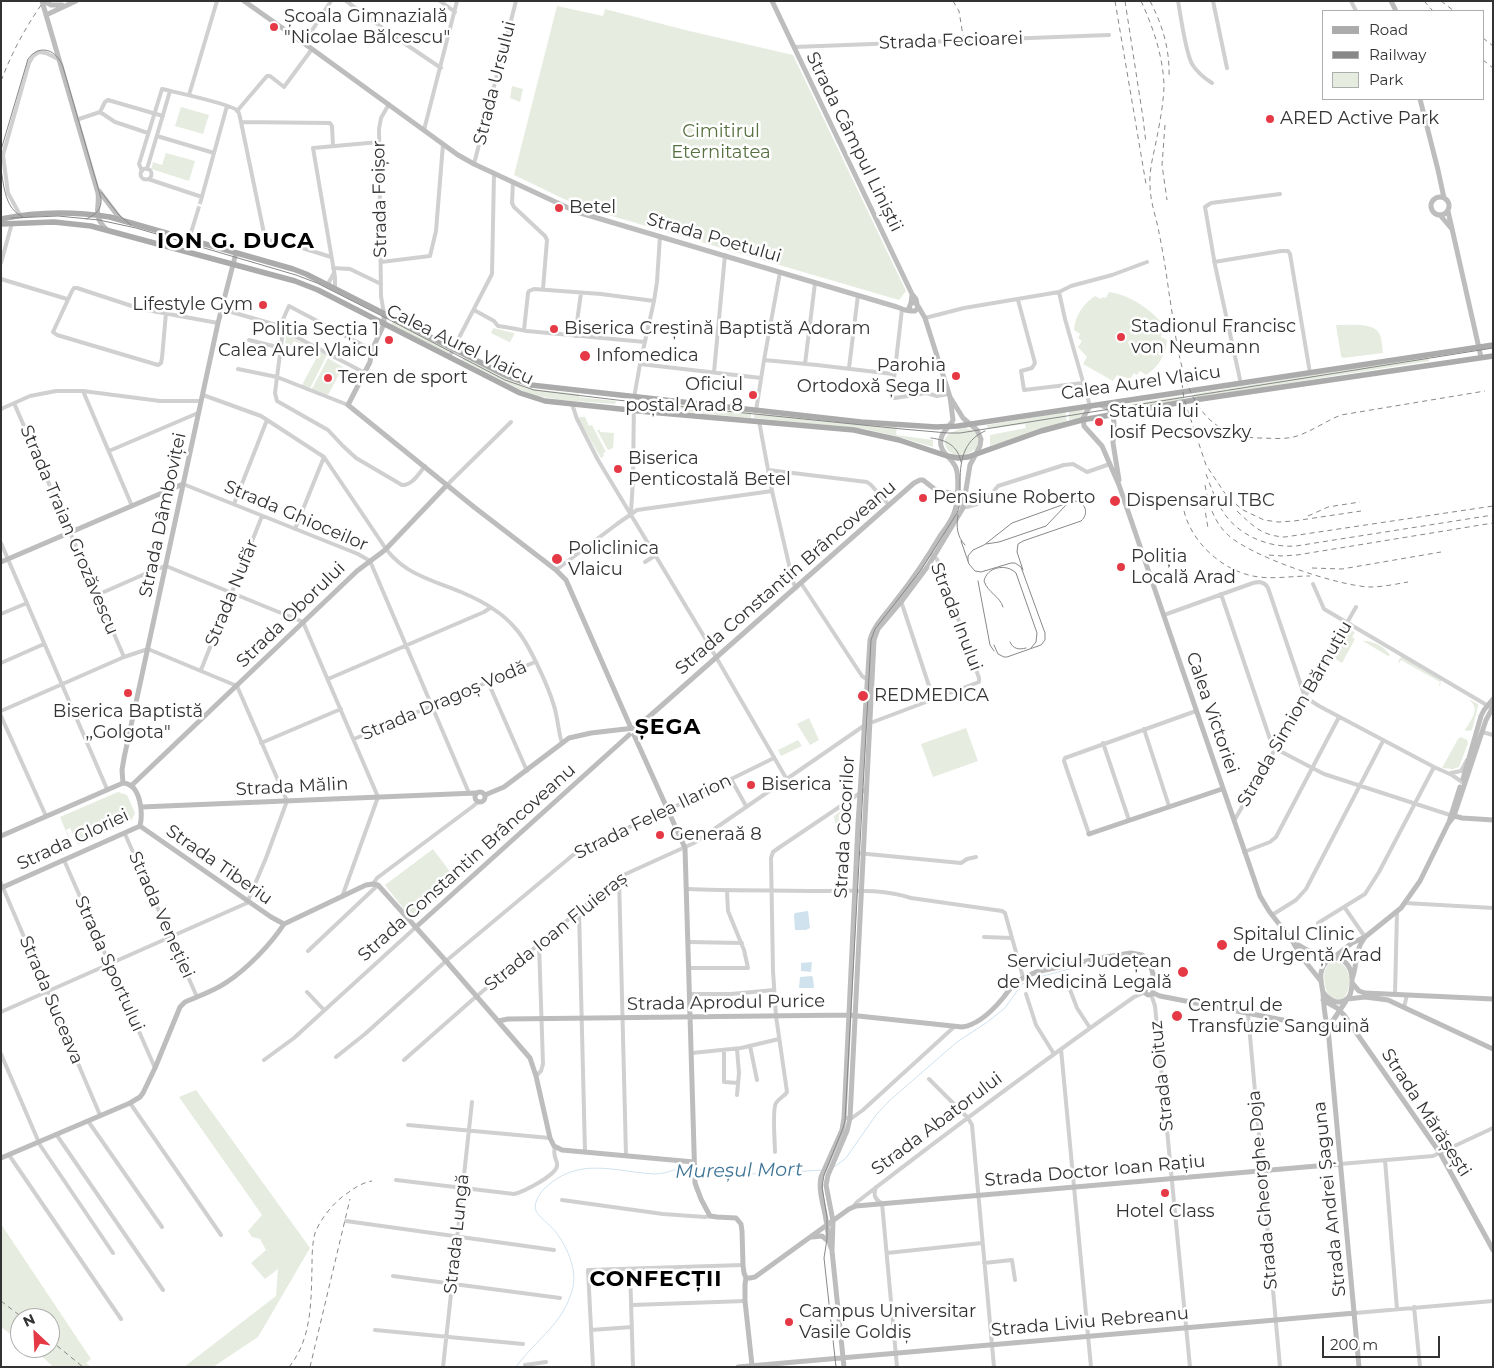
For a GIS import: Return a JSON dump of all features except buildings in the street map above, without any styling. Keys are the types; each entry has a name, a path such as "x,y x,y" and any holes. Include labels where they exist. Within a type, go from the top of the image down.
{"main road":[{"name":"Calea Aurel Vlaicu","path":"1,219 20,215 58,212 98,215 293,269 328,284 516,380 531,385 861,422 949,427 1493,345"},
{"name":"Calea Aurel Vlaicu","path":"1,224 63,222 92,226 295,281 318,290 526,396 545,401 867,432 899,440 947,456 963,458 1041,431 1082,420 1194,400 1493,356"}],"street":[{"path":"43,1 55,6 74,2"},
{"path":"43,1 58,59 96,186 99,200 98,215 106,229"},
{"name":"Strada Poetului","path":"244,1 443,144 474,164 494,174 577,212 912,311 925,317"},
{"path":"304,43 331,1"},
{"path":"346,1 395,38 441,68"},
{"path":"440,1 455,12"},
{"path":"424,130 457,1"},
{"name":"Strada Ursului","path":"474,164 516,1"},
{"name":"Strada Câmpul Liniștii","path":"772,1 915,298 914,304"},
{"path":"1178,1 1187,49 1192,63 1212,83"},
{"path":"1213,1 1227,68"},
{"path":"46,15 74,2"},
{"path":"189,95 216,2"},
{"name":"Strada Fecioarei","path":"794,47 1109,35"},
{"path":"237,110 267,76 270,76 284,87 312,49"},
{"path":"20,215 7,189 3,155 29,63 34,55 39,52 58,59"},
{"path":"228,106 201,199 142,178 139,164 162,89 228,106 237,110 241,122 264,234 267,240 331,257"},
{"path":"147,169 170,91"},
{"path":"76,120 100,112 108,100 163,116"},
{"path":"1420,100 1444,198 1449,204 1448,211 1481,357"},
{"name":"Strada Foișor","path":"373,308 378,304 381,284 379,142 381,118 389,104"},
{"path":"100,112 115,122 148,133"},
{"path":"241,122 330,123 332,126 333,146"},
{"path":"157,136 214,153"},
{"path":"335,288 312,148 379,142"},
{"path":"381,262 430,256 436,231 443,144"},
{"path":"147,169 151,174 148,179"},
{"path":"142,171 147,169"},
{"path":"449,357 492,274 494,174"},
{"path":"1436,199 1440,180"},
{"path":"513,182 512,202 514,207 547,240 543,289"},
{"path":"96,186 121,220"},
{"path":"1242,384 1214,262 1205,213 1207,206 1211,204 1280,194"},
{"path":"1444,198 1440,197 1432,202 1431,208 1452,229"},
{"path":"189,239 198,210"},
{"path":"1440,215 1448,211"},
{"path":"1,263 12,223"},
{"path":"631,513 634,480 634,398 654,301 660,236"},
{"path":"1214,262 1288,251 1310,373"},
{"name":"Strada Dâmboviței","path":"123,783 122,770 124,758 221,309 236,253"},
{"path":"714,372 725,255"},
{"path":"925,317 964,308 1059,292 1071,286 1112,275 1146,262"},
{"path":"333,268 350,269 381,284"},
{"path":"756,411 780,272"},
{"path":"328,284 334,273"},
{"path":"1,279 67,300"},
{"path":"805,364 815,283"},
{"path":"166,313 162,358 161,363 158,365 53,333 67,300 75,288 141,309 166,313 218,323"},
{"path":"524,330 528,293 534,289 654,301"},
{"path":"1059,292 1090,406 1082,420"},
{"path":"575,336 581,293"},
{"path":"848,368 858,295"},
{"name":"Strada Foișor","path":"380,296 384,314"},
{"path":"1018,300 1035,363 1032,368 1021,371 1024,390 1083,383"},
{"path":"914,304 900,308 892,396 895,398 926,393 937,396 950,396"},
{"path":"912,311 909,308 914,304"},
{"path":"914,304 925,317 950,396 953,420 940,441 941,448 947,456"},
{"path":"280,326 289,306 372,350"},
{"path":"221,309 280,326 283,330 365,373"},
{"path":"474,310 494,321 498,326 575,336 645,342"},
{"path":"348,405 371,360 372,350 384,324 384,314"},
{"path":"283,330 275,393 277,401 328,430 343,446 366,464 405,486 410,484 425,466"},
{"path":"249,340 281,348"},
{"path":"764,360 893,374"},
{"path":"640,364 761,378"},
{"path":"238,369 277,377 348,405 556,570 566,580 685,848 694,1170 697,1190 710,1216"},
{"path":"1,409 30,396 56,391 83,391 160,401 201,402"},
{"path":"83,391 132,506"},
{"path":"1087,394 1092,400 1108,409 1113,415"},
{"path":"203,395 252,412 324,457 385,550 397,561 408,569 434,582 467,595 511,623 518,631 535,662 553,702 562,744"},
{"path":"950,396 961,416 977,429 981,436 981,444 977,454"},
{"name":"Strada Traian Grozăvescu","path":"14,403 124,657"},
{"path":"572,404 576,419 586,439 786,778"},
{"path":"109,451 198,413"},
{"name":"Calea Victoriei","path":"1113,415 1113,443 1119,483"},
{"path":"234,504 267,420"},
{"name":"Calea Victoriei","path":"1082,420 1086,429 1102,446 1119,483 1260,896 1293,942 1300,955 1320,980"},
{"path":"758,421 772,491 796,588"},
{"name":"Strada Oborului","path":"131,786 303,622 370,560 385,550 510,422"},
{"name":"Strada Cocorilor","path":"832,1251 820,1190 820,1179 847,1131 863,791 874,640 876,632 961,514 970,465 977,454"},
{"name":"Strada Cocorilor","path":"932,555 957,504 957,470 954,463 947,456"},
{"path":"295,529 324,457"},
{"path":"957,504 969,506 987,499 998,486 1049,469 1069,464 1087,472 1110,464"},
{"path":"768,470 867,482 889,505"},
{"name":"Strada Constantin Brâncoveanu","path":"264,1060 294,1038 632,731 914,483 922,480 937,491 964,497"},
{"path":"1,562 183,484"},
{"name":"Strada Ghioceilor","path":"183,484 370,560 469,793"},
{"path":"556,570 637,510 772,491"},
{"path":"964,497 973,500 987,499"},
{"name":"Strada Nufăr","path":"201,670 262,516"},
{"path":"1,543 107,789"},
{"name":"Strada Inului","path":"932,555 937,559 979,681"},
{"path":"645,562 656,556"},
{"path":"97,595 166,566 303,622 378,797 342,897"},
{"path":"1164,615 1253,583 1262,582 1266,584 1305,697 1383,741 1462,782"},
{"path":"801,583 862,676 870,678"},
{"path":"1313,584 1324,609 1491,706"},
{"path":"1221,594 1276,749 1312,769 1360,786 1452,816 1493,820"},
{"path":"900,600 933,698"},
{"path":"1,614 27,602"},
{"name":"Strada Simion Bărnuțiu","path":"1234,821 1356,607"},
{"path":"328,679 490,608"},
{"path":"1,663 44,644"},
{"path":"1,710 124,657 148,649 237,686 287,801 248,902 241,907 1,1012"},
{"name":"Strada Dragoș Vodă","path":"354,739 535,662"},
{"name":"Strada Ioan Fluieraș","path":"404,1060 619,877 685,848 867,724 979,681"},
{"path":"488,682 527,771"},
{"path":"1493,699 1452,816 1420,881 1397,912 1365,937 1352,943 1326,962 1323,966 1320,980 1323,992 1332,1001 1337,1002 1361,997 1385,999 1493,1049"},
{"path":"1452,816 1481,716 1491,706"},
{"path":"261,743 341,709"},
{"path":"1196,711 1066,757 1064,761 1089,834 1222,788"},
{"path":"1,716 46,816"},
{"path":"1244,852 1275,839 1339,717"},
{"path":"485,795 504,787 569,738 621,729 632,731"},
{"path":"1144,729 1169,806"},
{"path":"1482,732 1493,735"},
{"path":"1272,915 1303,894 1383,741"},
{"path":"1103,743 1129,820"},
{"name":"Strada Felea Ilarion","path":"336,1057 365,1034 446,961 573,855 589,845 668,810 774,758"},
{"path":"1449,774 1461,771 1469,759"},
{"path":"1318,924 1367,892 1434,768"},
{"path":"731,779 746,806"},
{"path":"1,836 123,783 127,783 134,790 141,807"},
{"path":"776,1152 774,1106 788,1092 779,1039 774,990 771,858 773,852 863,791"},
{"path":"478,802 475,798 476,793 481,792 485,795"},
{"name":"Strada Mălin","path":"141,807 476,793"},
{"path":"308,951 375,885 377,878 478,802 484,801 485,795"},
{"name":"Strada Gloriei","path":"2,886 140,826 141,807"},
{"name":"Strada Tiberiu","path":"140,826 248,902 281,924 284,924"},
{"name":"Strada Veneției","path":"125,834 198,997"},
{"path":"860,854 961,863 976,857"},
{"name":"Strada Sportului","path":"64,860 155,1068"},
{"path":"619,877 626,1156"},
{"path":"1,1158 140,1097 155,1068 178,1009 185,1002 223,985 234,977 272,940 284,924 366,885 375,885 416,927 530,1058 557,1165 549,1175 532,1186 514,1194 396,1180"},
{"name":"Strada Suceava","path":"2,886 100,1115"},
{"path":"687,889 727,891 858,891 900,894 911,898 1002,911 1005,913 1023,978"},
{"path":"689,968 748,968 746,954 728,911 727,891"},
{"path":"1405,903 1493,908"},
{"path":"1345,908 1365,937"},
{"path":"579,911 585,1152"},
{"path":"1395,994 1397,912"},
{"path":"984,937 1012,938"},
{"path":"1328,1028 1351,994 1358,948 1365,937"},
{"path":"688,942 742,943"},
{"name":"Calea Victoriei","path":"1293,942 1314,954 1332,958"},
{"path":"536,1076 541,1071 543,1064 539,944"},
{"path":"847,1118 856,1115 866,1108 954,1027 968,1026 986,1015 1023,978 1044,971 1105,957 1131,953 1142,955 1149,960 1153,974 1150,992 1160,996 1328,1028 1343,1027 1354,1029"},
{"path":"1332,958 1342,960 1348,964 1352,981 1357,989 1363,992 1493,999"},
{"path":"1069,987 1076,1008 1090,1028"},
{"path":"690,994 731,994 774,990"},
{"path":"307,992 324,1010"},
{"name":"Strada Abatorului","path":"746,1278 755,1277 853,1207 876,1187 1134,996 1150,992"},
{"name":"Strada Oituz","path":"1150,992 1155,1006 1190,1367"},
{"name":"Strada Andrei Șaguna","path":"1323,992 1328,1028 1359,1367"},
{"path":"1026,994 1036,1025 1054,1054"},
{"path":"1404,1007 1407,995"},
{"name":"Strada Mărășești","path":"1324,1000 1339,1010 1354,1029 1440,1153 1493,1250"},
{"name":"Strada Gheorghe Doja","path":"1248,1014 1280,1367"},
{"name":"Strada Aprodul Purice","path":"498,1021 508,1019 852,1015 954,1027"},
{"path":"692,1053 737,1049 779,1039"},
{"path":"750,1046 757,1080"},
{"path":"737,1049 737,1095"},
{"path":"1061,1049 1091,1367"},
{"path":"724,1050 724,1082 738,1083"},
{"path":"1,1054 40,1145 113,1253"},
{"path":"929,1079 968,1118 972,1125 994,1367"},
{"name":"Strada Lungă","path":"443,1367 472,1102"},
{"path":"130,1103 221,1235"},
{"path":"88,1121 162,1227"},
{"path":"408,1124 552,1142 562,1150 694,1162"},
{"path":"1340,1164 1431,1156 1493,1128"},
{"path":"56,1134 163,1290"},
{"path":"9,1155 121,1319"},
{"name":"Strada Cocorilor","path":"832,1251 833,1221 826,1188 833,1156"},
{"path":"1385,1160 1397,1309"},
{"name":"Strada Doctor Ioan Rațiu","path":"853,1207 1340,1164"},
{"path":"876,1187 875,1198 882,1203 897,1367"},
{"path":"562,1200 671,1214 734,1218 740,1222 743,1265 746,1278 745,1301 752,1365"},
{"path":"346,1221 554,1250"},
{"path":"807,1239 820,1235 829,1242"},
{"path":"886,1252 982,1243"},
{"path":"832,1251 844,1367"},
{"path":"984,1263 1012,1260 1014,1280"},
{"path":"593,1367 588,1270 743,1265"},
{"path":"630,1269 633,1367"},
{"path":"393,1276 560,1298"},
{"path":"632,1305 745,1301"},
{"path":"1354,1313 1493,1301"},
{"path":"1414,1307 1420,1367"},
{"name":"Strada Liviu Rebreanu","path":"738,1367 1354,1313"},
{"path":"591,1330 632,1327"},
{"path":"375,1330 523,1344"},
{"path":"525,1365 546,1362"}],"green space":[{"name":"Cimitirul Eternitatea","path":"557,6 603,16 605,9 793,55 906,291 899,300 588,209 514,175"},
{"path":"512,86 523,89 520,102 510,98"},
{"path":"181,107 209,115 203,134 175,126"},
{"path":"166,153 195,161 189,181 151,169 153,162 162,165"},
{"name":"Stadionul Francisc von Neumann","path":"1109,292 1139,303 1163,324 1159,330 1162,332 1161,337 1167,340 1165,350 1158,364 1146,375 1140,371 1137,375 1134,373 1130,379 1117,375 1113,381 1083,364 1087,357 1078,347 1082,341 1078,338 1080,334 1074,330 1076,320 1080,311 1091,299 1095,296 1101,299 1103,297 1106,298"},
{"path":"393,321 450,349 448,353 391,325"},
{"path":"1336,325 1359,325 1376,329 1381,337 1383,353 1343,358 1341,356"},
{"path":"493,328 514,333 514,335 509,342 491,333"},
{"path":"286,334 327,355 310,388 302,385 318,355 310,352 308,356 297,351 301,344 294,341 289,350 285,348"},
{"path":"464,356 523,386 579,394 579,397 616,401 615,404 562,400 531,395 462,360"},
{"path":"1428,356 1429,361 1194,398 1194,394"},
{"name":"Teren de sport","path":"328,358 343,367 328,395 312,389"},
{"path":"1183,396 1184,399 1131,409 1130,404"},
{"path":"651,402 751,412 751,418 687,412 687,410 651,406"},
{"path":"1084,410 1080,418 1069,420 1069,411"},
{"path":"1065,412 1067,421 990,446 990,435 1026,428 1025,424 988,429 987,425"},
{"path":"754,413 897,426 896,435 933,440 933,447 865,429 754,418"},
{"path":"579,417 585,417 589,426 592,425 606,452 603,453 604,456 601,458 579,420"},
{"path":"965,428 976,433 979,439 978,445 975,450 969,453 956,455 946,447 945,439 953,431"},
{"path":"597,430 614,433 613,448 608,450"},
{"path":"1350,630 1355,632 1352,637 1355,639 1342,663 1334,658 1346,633"},
{"path":"1363,641 1378,645 1390,655 1388,656"},
{"path":"1402,657 1441,680 1440,686 1440,682 1401,660 1399,663"},
{"path":"1470,700 1478,704 1478,706 1472,730 1466,731 1475,711"},
{"path":"809,718 819,740 810,745 797,724"},
{"path":"966,728 978,761 933,777 921,744"},
{"path":"1461,737 1467,740 1468,743 1459,767 1453,769 1442,768 1458,739"},
{"path":"798,740 802,746 781,756 778,750"},
{"path":"118,792 127,795 135,813 131,821 78,845 70,828 66,830 71,844 60,817"},
{"path":"841,811 844,825 835,823 834,816"},
{"path":"433,849 457,881 410,917 385,885"},
{"path":"1331,962 1340,963 1345,967 1349,975 1348,991 1344,997 1338,1000 1329,995 1325,984 1325,971"},
{"path":"196,1090 310,1248 258,1337 213,1367 184,1367 276,1296 278,1269 265,1279 251,1263 266,1250 260,1239 252,1237 248,1231 262,1215 179,1097"},
{"path":"1,1224 57,1308 10,1308 10,1334 1,1327"},
{"path":"60,1312 91,1359 86,1363 91,1367 53,1367 43,1358 60,1358"}],"water":[{"path":"808,911 810,928 795,930 795,913"},
{"path":"812,962 811,972 801,971 801,963"},
{"path":"812,976 814,988 799,988 800,977"}],"waterway":[{"name":"Mureșul Mort","path":"834,1167 846,1158 876,1115 889,1101 957,1042 1005,1008 1022,984 1039,977 1085,965 1130,958"},
{"name":"Mureșul Mort","path":"516,1367 557,1321 569,1300 573,1287 572,1264 563,1242 535,1208 538,1197 543,1190 556,1179 570,1172 583,1169 597,1168 655,1174 693,1169"},
{"name":"Mureșul Mort","path":"697,1169 757,1174 823,1170"}],"tunnel":[{"path":"198,210 201,200"}],"tram line":[{"path":"1,150 28,59 38,51 48,51 57,56 63,67 101,198 98,211 86,219"},
{"path":"1,169 6,197 12,209 23,217"},
{"path":"101,192 119,215 131,225"},
{"path":"11,218 58,216 99,220 136,228 296,275 317,283 505,380 534,390 902,429 960,433 1493,348"},
{"path":"836,1367 824,1258 827,1239 827,1217 822,1187 824,1175 845,1121 871,640 875,629 921,570 957,513 960,503 961,469 964,454 971,441 985,431"},
{"path":"931,438 942,440 951,445 960,456 961,462"},
{"path":"968,561 968,556 973,550 984,545 1012,523 1073,501 1081,503 1086,511 1081,521 1018,544 1017,552 1023,570"},
{"path":"986,544 999,542 1046,526 1067,504"},
{"path":"958,515 958,531 965,545"},
{"path":"961,541 969,564 975,571 981,572 1011,563 1021,567 1045,633 1045,640 1041,645 1007,657 998,654 994,645"},
{"path":"1003,607 984,581 989,572 1002,567 1016,573 1037,633 1036,642 1031,648"},
{"path":"978,581 990,645 994,651"},
{"path":"1010,642 1016,648 1026,648"}],"railway":[{"path":"1,81 20,40 44,1"},
{"path":"953,1 959,11 963,36"},
{"path":"1115,1 1146,184"},
{"path":"1125,1 1146,143"},
{"path":"1141,1 1157,42 1162,63 1164,85 1161,118 1150,173 1151,195 1181,364 1188,387 1199,407 1213,423 1233,434 1259,438 1292,437 1303,434 1341,415 1485,391"},
{"path":"1150,1 1165,38 1169,78"},
{"path":"1424,1 1432,10"},
{"path":"1441,1 1453,10"},
{"path":"1484,39 1493,46"},
{"path":"1484,61 1493,68"},
{"path":"1165,125 1162,165 1167,200"},
{"path":"1182,383 1184,399 1206,465 1224,492 1243,510 1264,520 1278,522 1361,511"},
{"path":"1206,474 1217,502 1228,519 1254,538 1275,545 1296,546 1493,515"},
{"path":"1205,485 1212,511 1221,528 1237,542 1253,551 1316,576 1356,585 1375,587 1408,582"},
{"path":"1308,516 1328,507 1360,502"},
{"path":"1204,504 1208,528"},
{"path":"1237,511 1253,526 1264,532 1270,535 1285,537 1493,506"},
{"path":"1184,511 1194,535 1202,545 1222,563 1234,570 1259,577 1310,576"},
{"path":"1269,555 1297,555 1493,523"},
{"path":"1312,568 1342,569 1441,552"},
{"path":"289,1367 297,1356 309,1319 313,1246 317,1228 326,1214 342,1197 360,1185 372,1181"},
{"path":"310,1367 350,1199"},
{"path":"1,1301 10,1308"},
{"path":"60,1348 83,1367"}],"place":[{"name":"Școala Gimnazială \"Nicolae Bălcescu\"","path":"274,27"},
{"name":"ARED Active Park","path":"1270,119"},
{"name":"Betel","path":"559,208"},
{"name":"Lifestyle Gym","path":"263,305"},
{"name":"Biserica Creștină Baptistă Adoram","path":"554,329"},
{"name":"Stadionul Francisc von Neumann","path":"1121,337"},
{"name":"Politia Secția 1 Calea Aurel Vlaicu","path":"389,340"},
{"name":"Infomedica","path":"585,356"},
{"name":"Parohia Ortodoxă Șega II","path":"956,376"},
{"name":"Teren de sport","path":"328,378"},
{"name":"Oficiul poștal Arad 8","path":"753,395"},
{"name":"Statuia lui Iosif Pecsovszky","path":"1099,422"},
{"name":"Biserica Penticostală Betel","path":"618,469"},
{"name":"Pensiune Roberto","path":"923,498"},
{"name":"Dispensarul TBC","path":"1115,501"},
{"name":"Policlinica Vlaicu","path":"557,559"},
{"name":"Poliția Locală Arad","path":"1121,567"},
{"name":"Biserica Baptistă ,,Golgota\"","path":"128,693"},
{"name":"REDMEDICA","path":"863,696"},
{"name":"Biserica","path":"751,785"},
{"name":"Generaă 8","path":"660,835"},
{"name":"Spitalul Clinic de Urgență Arad","path":"1222,945"},
{"name":"Serviciul Județean de Medicină Legală","path":"1183,972"},
{"name":"Centrul de Transfuzie Sanguină","path":"1177,1016"},
{"name":"Hotel Class","path":"1165,1193"},
{"name":"Campus Universitar Vasile Goldiș","path":"789,1322"}],"district":[{"name":"ION G. DUCA","path":"236,242"},
{"name":"ȘEGA","path":"668,728"},
{"name":"CONFECȚII","path":"656,1280"}]}
